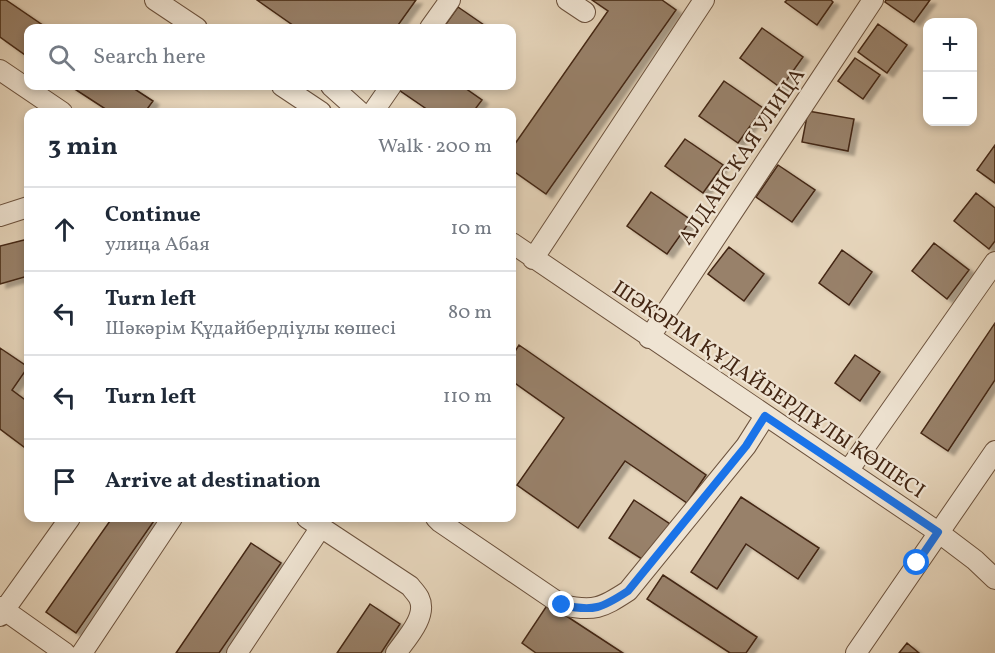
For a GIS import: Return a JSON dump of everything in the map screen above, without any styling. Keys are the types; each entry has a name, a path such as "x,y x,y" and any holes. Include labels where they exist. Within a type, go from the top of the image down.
{"street":[{"path":"155,0 191,24"},
{"path":"433,24 450,0"},
{"path":"567,0 585,12"},
{"path":"533,259 704,0"},
{"name":"АЛДАНСКАЯ УЛИЦА","path":"650,338 873,0"},
{"path":"0,70 24,86"},
{"path":"30,90 56,108"},
{"path":"288,90 315,108"},
{"path":"335,90 356,108"},
{"path":"376,108 388,90"},
{"path":"0,216 24,208"},
{"name":"ШӘКӘРІМ ҚҰДАЙБЕРДІҰЛЫ КӨШЕСІ","path":"516,246 938,532 995,579"},
{"path":"848,471 995,262"},
{"path":"440,522 562,605 585,610 607,605 628,591 746,446 765,416"},
{"path":"856,653 995,451"},
{"path":"65,653 2,611 67,522"},
{"path":"82,653 169,522"},
{"path":"237,653 314,522 410,586 420,599 422,609 418,620 396,653"}],"building":[{"path":"0,0 6,0 41,24 24,24 24,54 0,37"},
{"path":"257,0 416,0 399,24 291,24"},
{"path":"592,0 662,0 676,10 546,194 516,173 516,142 608,11"},
{"path":"787,0 831,0 833,2 817,25 785,2"},
{"path":"886,0 930,0 914,22 885,2"},
{"path":"458,7 483,24 446,24"},
{"path":"878,24 907,45 887,73 858,52"},
{"path":"762,28 803,57 781,88 740,58"},
{"path":"855,58 880,75 863,99 838,81"},
{"path":"724,81 763,108 738,143 699,116"},
{"path":"76,90 136,90 153,101 148,108 104,108"},
{"path":"399,90 468,90 482,100 476,108 425,108"},
{"path":"808,111 854,119 848,151 802,142"},
{"path":"685,139 723,165 703,193 665,166"},
{"path":"995,145 995,183 977,170"},
{"path":"778,165 815,190 792,222 756,197"},
{"path":"651,192 691,220 667,254 627,226"},
{"path":"976,193 995,208 995,241 989,249 954,221"},
{"path":"24,240 24,277 0,284 0,246"},
{"path":"934,243 969,270 947,299 912,271"},
{"path":"729,247 764,274 744,301 708,274"},
{"path":"842,250 872,272 849,305 819,283"},
{"path":"995,323 995,380 948,451 921,433"},
{"path":"519,345 706,475 687,503 625,461 578,528 517,485 564,418 516,384 516,350"},
{"path":"0,348 24,364 24,373 12,390 24,399 24,447 0,429"},
{"path":"855,355 880,372 860,401 835,383"},
{"path":"741,497 819,548 798,579 746,544 717,589 691,572"},
{"path":"634,500 670,524 645,561 609,538"},
{"path":"109,522 153,522 76,633 46,612"},
{"path":"251,543 281,563 219,653 176,653"},
{"path":"663,575 757,637 746,653 730,653 647,599"},
{"path":"370,604 400,624 381,653 337,653"},
{"path":"548,604 623,653 536,653 522,643"},
{"path":"907,643 919,653 899,653"}],"route":[{"path":"562,605 585,610 607,605 628,591 746,446 765,416 938,532 917,563"}]}
